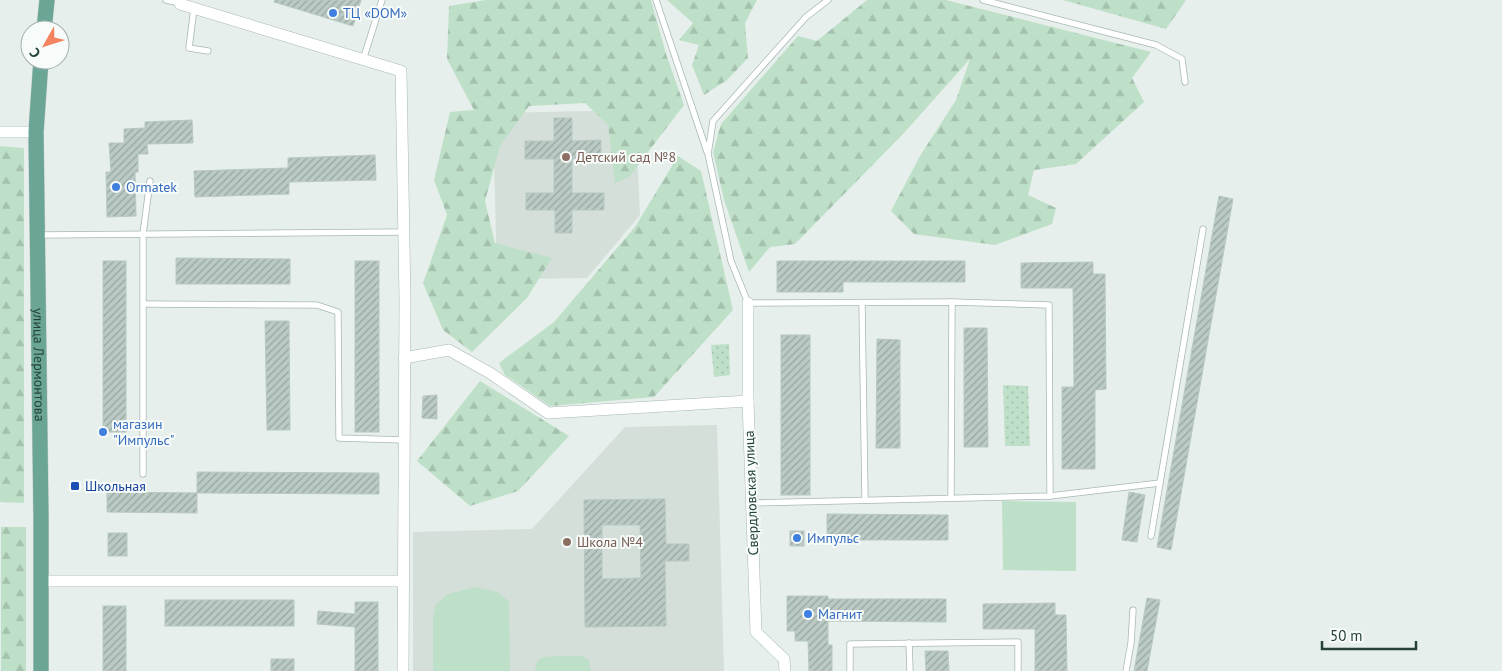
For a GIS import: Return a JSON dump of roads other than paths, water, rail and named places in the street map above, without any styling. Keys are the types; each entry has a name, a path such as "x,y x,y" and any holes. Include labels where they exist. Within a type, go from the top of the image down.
{"main road":[{"path":"45,20 47,0"},
{"name":"улица Лермонтова","path":"40,70 36,132 41,671"}],"street":[{"path":"181,2 194,8 401,71 404,358 403,671"},
{"path":"0,132 36,132"},
{"name":"Свердловская улица","path":"748,303 748,401 756,632 784,659 785,671"},
{"path":"404,358 449,350 490,373 548,412 748,401"},
{"path":"40,581 403,581"}],"lane":[{"path":"166,0 181,2"},
{"path":"363,60 382,0"},
{"path":"656,0 708,154 730,260 748,303 952,302 1049,306 1050,496"},
{"path":"708,154 713,121 806,18 828,0"},
{"path":"983,0 1156,45 1182,59 1185,82"},
{"path":"194,8 189,48 208,51"},
{"path":"143,474 143,234 150,181"},
{"path":"1151,536 1203,230"},
{"path":"38,235 403,232"},
{"path":"951,498 952,302"},
{"path":"862,303 865,500"},
{"path":"144,304 317,306 338,312 340,438 404,440"},
{"path":"751,503 1050,496 1160,483"},
{"path":"1126,671 1132,643 1133,610"},
{"path":"850,671 850,644 1018,642 1018,671"},
{"path":"910,643 910,671"}],"place":[{"name":"ТЦ «DOM»","path":"333,13"},
{"name":"Детский сад №8","path":"566,157"},
{"name":"Ormatek","path":"116,187"},
{"name":"магазин \"Импульс\"","path":"103,432"},
{"name":"Школьная","path":"75,486"},
{"name":"Импульс","path":"797,538"},
{"name":"Школа №4","path":"567,542"},
{"name":"Магнит","path":"808,614"}]}
